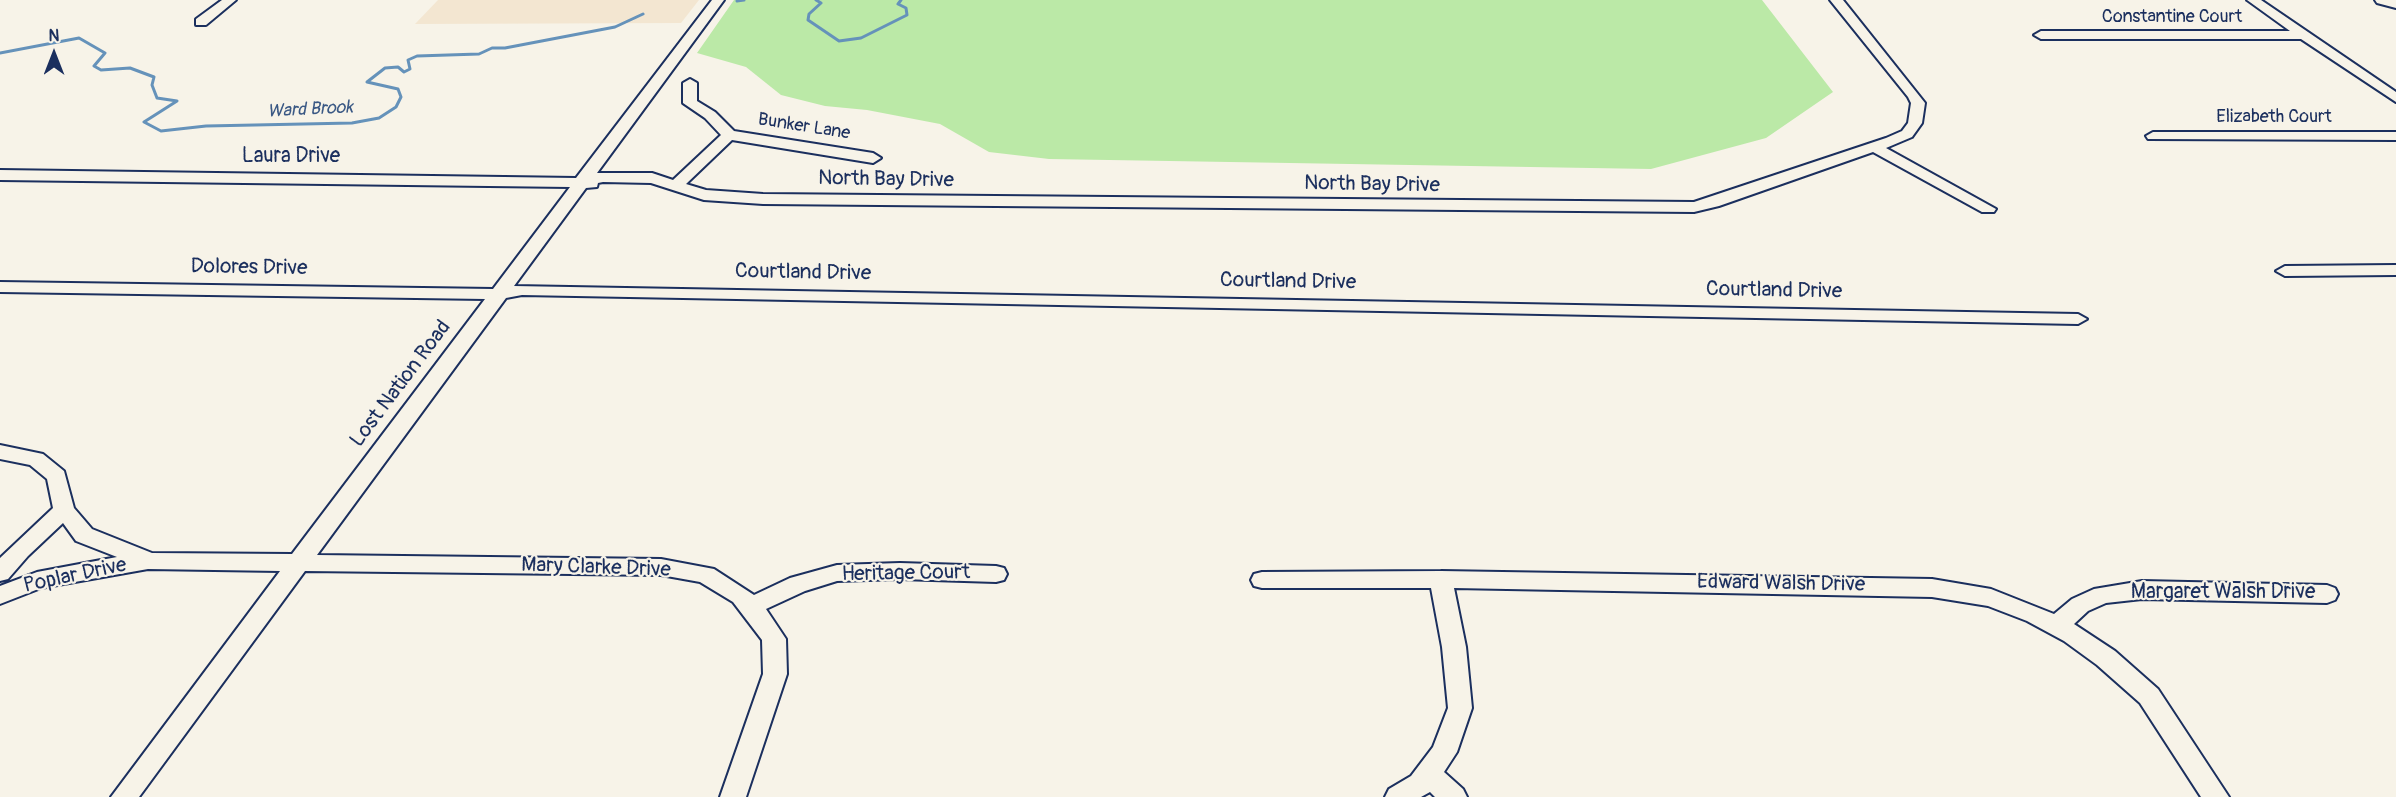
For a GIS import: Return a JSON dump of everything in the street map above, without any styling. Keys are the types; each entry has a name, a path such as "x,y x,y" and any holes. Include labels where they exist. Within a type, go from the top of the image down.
{"street":[{"path":"201,22 230,0"},
{"name":"Lost Nation Road","path":"124,797 718,0"},
{"name":"North Bay Drive","path":"582,181 598,185 649,186 669,183 704,195 763,199 1678,208 1713,203 1907,134 1918,116 1918,102 1836,0"},
{"path":"2253,0 2396,99"},
{"path":"2380,0 2396,4"},
{"name":"Constantine Court","path":"2041,35 2303,35"},
{"name":"Bunker Lane","path":"690,83 690,103 710,115 729,135 873,158"},
{"name":"Bunker Lane","path":"669,183 729,135"},
{"name":"Elizabeth Court","path":"2152,136 2396,136"},
{"path":"1874,147 1988,209"},
{"name":"Laura Drive","path":"0,175 582,181"},
{"path":"2285,271 2396,270"},
{"name":"Dolores Drive","path":"0,286 498,294"},
{"name":"Courtland Drive","path":"498,294 522,290 2078,320"},
{"path":"0,452 36,459 57,476 64,510 84,535 150,561"},
{"path":"0,573 20,550 64,510"},
{"name":"Mary Clarke Drive","path":"150,561 661,567 706,574 741,596 751,606 774,639 775,674 733,797"},
{"name":"Poplar Drive","path":"0,595 37,580 100,567 150,561"},
{"name":"Heritage Court","path":"751,606 798,584 837,573 900,571 996,574"},
{"path":"1398,797 1420,784 1444,752 1460,708 1454,647 1441,579"},
{"name":"Edward Walsh Drive","path":"1262,580 1441,579 1932,588 1991,598 2056,626 2106,658 2149,696 2216,797"},
{"name":"Margaret Walsh Drive","path":"2056,626 2080,605 2102,595 2142,590 2327,594"},
{"path":"1428,774 1454,797"}],"shaded area":[{"path":"438,0 699,0 681,23 415,24"}],"green space":[{"path":"734,0 1762,0 1833,92 1766,138 1651,169 1049,159 989,152 940,124 867,110 825,106 781,95 746,67 697,53"}],"waterway":[{"name":"Ward Brook","path":"737,1 744,0"},
{"name":"Ward Brook","path":"816,0 821,3 809,14 808,20 839,41 861,38 907,15 906,8 898,4 901,0"},
{"name":"Ward Brook","path":"0,53 79,38 105,53 94,66 101,70 130,68 154,77 152,85 157,98 177,101 144,122 161,131 206,126 352,123 379,118 396,107 401,97 398,89 367,82 385,68 398,67 404,72 410,69 408,60 417,56 479,54 492,48 505,48 615,27 643,14"}]}
